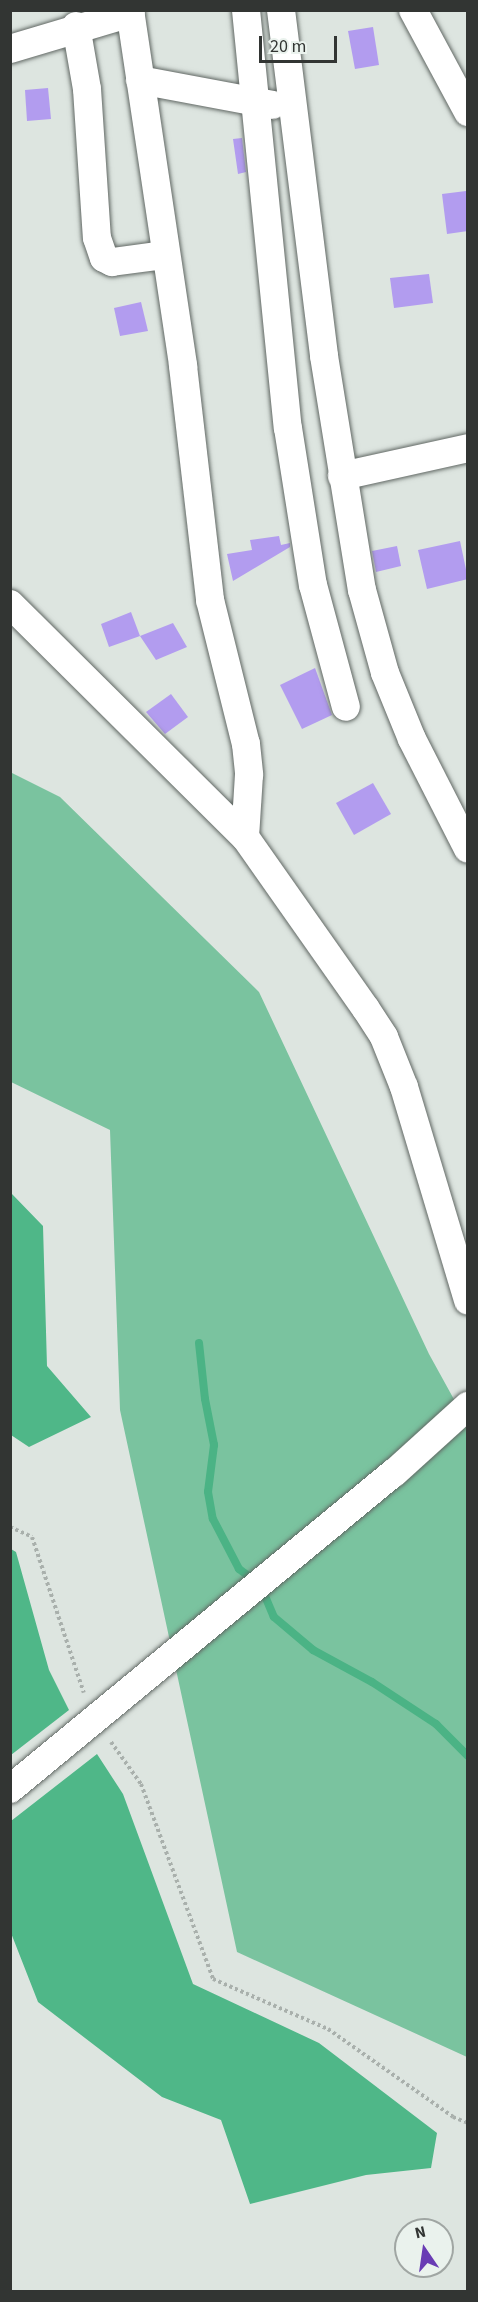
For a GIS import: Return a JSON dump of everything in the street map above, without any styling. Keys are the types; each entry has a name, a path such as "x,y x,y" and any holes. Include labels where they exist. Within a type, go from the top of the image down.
{"street":[{"path":"246,10 257,99 288,428 313,585 346,707"},
{"path":"281,10 292,112 342,476 362,590 385,673 411,739 468,849"},
{"path":"413,10 468,112"},
{"path":"10,49 130,12 164,255 183,366 210,600 246,744 249,775 245,837"},
{"path":"76,27 87,89 97,238 104,258 112,262 164,255"},
{"path":"140,80 257,99 292,112"},
{"path":"342,476 468,448"},
{"path":"10,604 245,837 384,1037 423,1143 468,1301"},
{"path":"10,1789 394,1473 468,1406"}],"path":[{"path":"10,1527 32,1538 67,1649 94,1719 141,1784 213,1979 328,2029 453,2117 468,2122"}],"green space":[{"path":"10,772 60,797 259,992 429,1354 467,1423 467,2057 237,1952 120,1410 110,1130 11,1082"},
{"path":"11,1193 43,1226 47,1366 91,1417 29,1447 11,1435"},
{"path":"11,1549 16,1552 49,1670 69,1710 11,1755"},
{"path":"97,1754 123,1794 193,1984 319,2043 437,2133 431,2168 366,2175 250,2204 221,2120 162,2097 38,2002 11,1933 11,1821"}],"building":[{"path":"373,27 379,65 355,69 348,31"},
{"path":"48,88 51,119 27,121 25,90"},
{"path":"242,138 246,172 238,174 233,139"},
{"path":"466,191 468,231 447,234 442,194"},
{"path":"429,274 433,303 394,308 390,278"},
{"path":"141,302 148,331 120,336 114,308"},
{"path":"279,536 281,545 290,543 290,547 233,581 227,554 252,550 250,540"},
{"path":"460,541 468,579 427,589 418,550"},
{"path":"397,546 401,566 376,572 372,551"},
{"path":"131,612 140,636 109,647 101,624"},
{"path":"173,623 187,647 156,660 140,636"},
{"path":"315,668 332,715 302,729 280,685"},
{"path":"171,694 188,717 165,734 146,712"},
{"path":"373,783 391,814 354,835 336,803"}],"waterway":[{"path":"199,1343 205,1399 214,1445 208,1492 213,1519 239,1569 254,1580"},
{"path":"262,1589 274,1617 313,1650 372,1682 436,1724 468,1756"}]}
